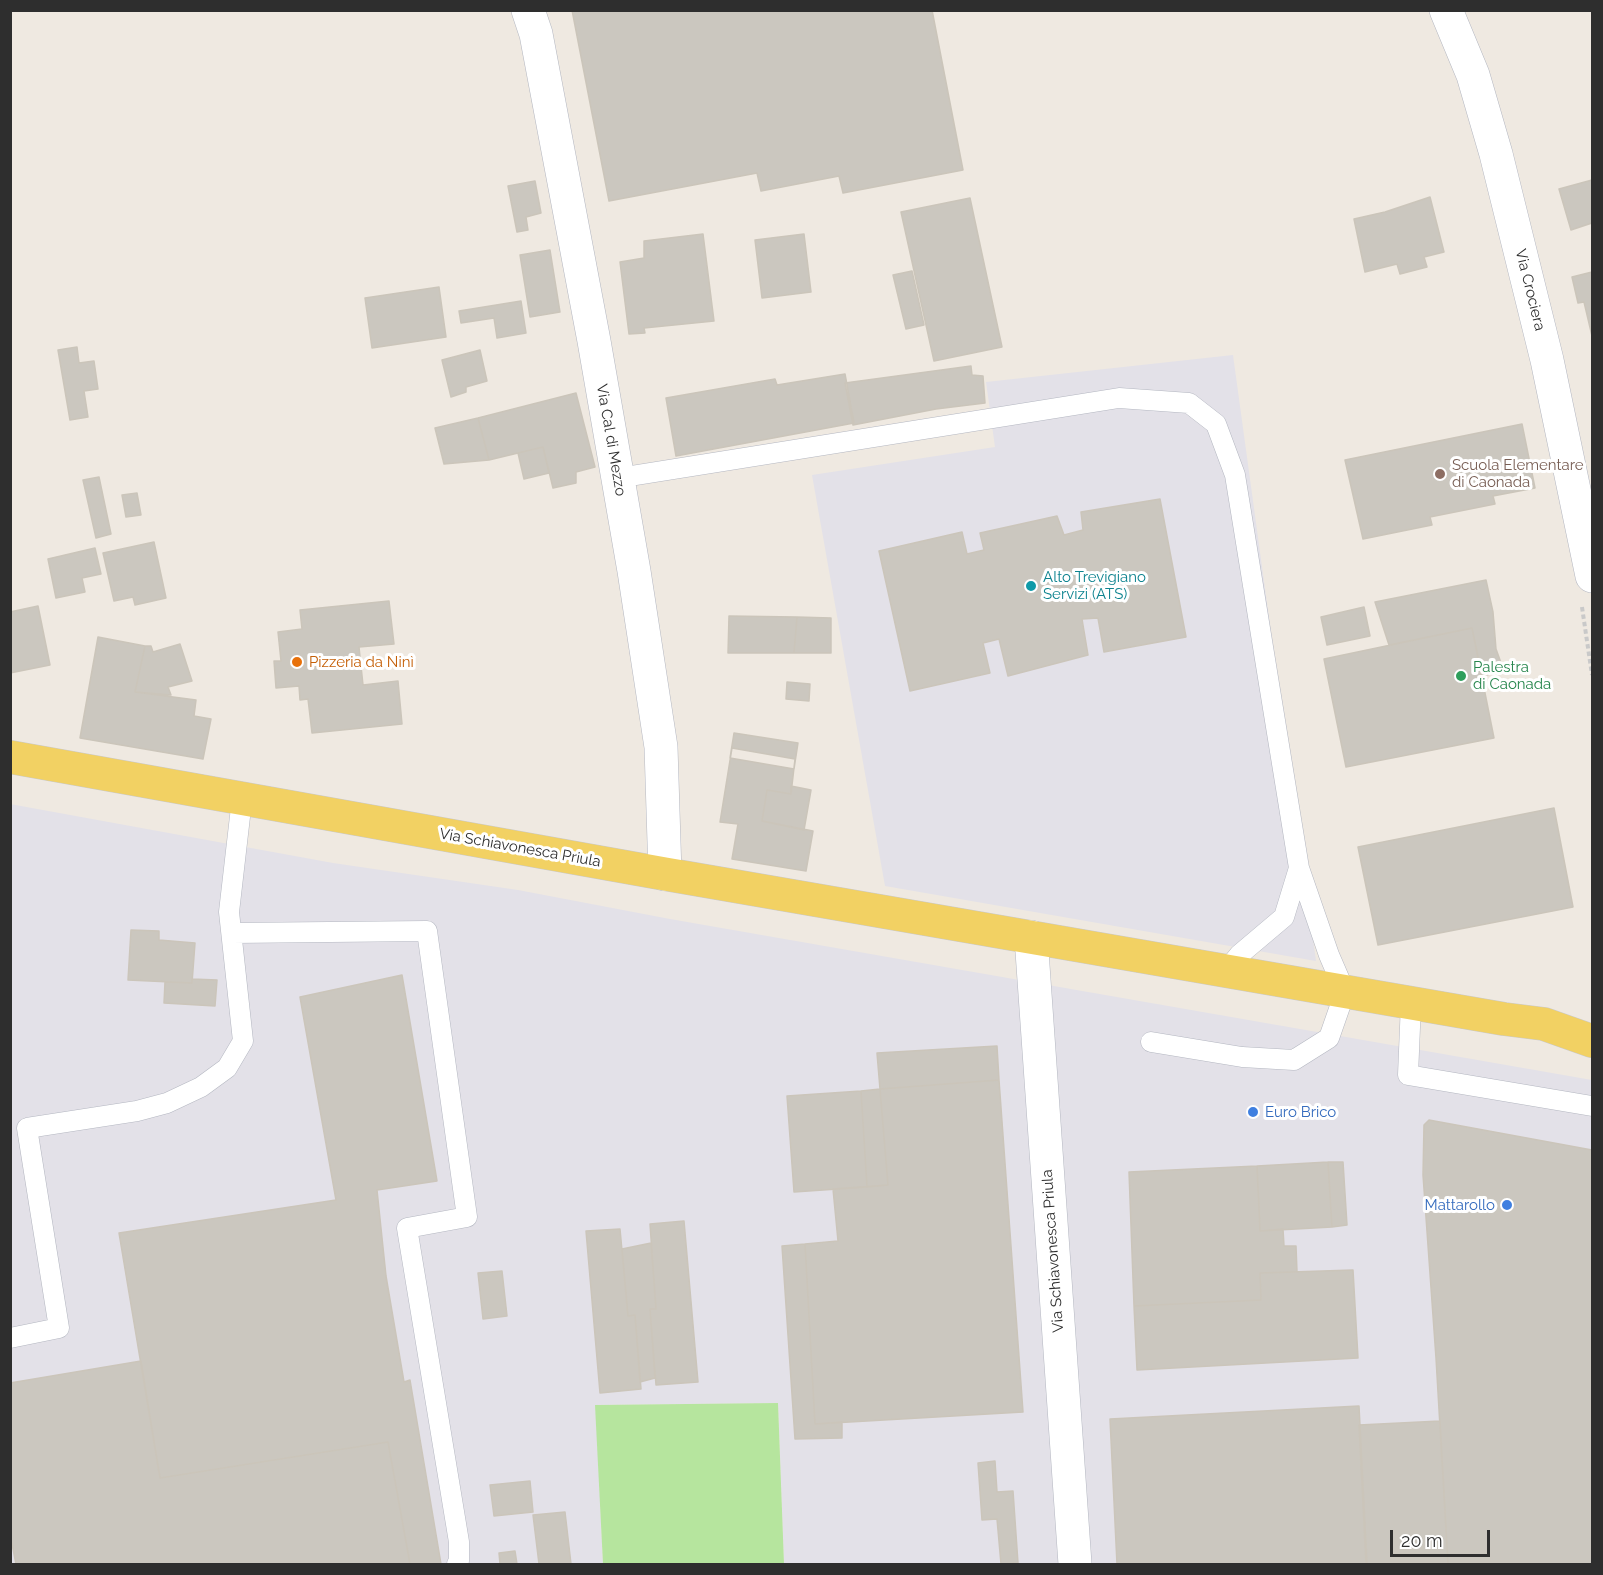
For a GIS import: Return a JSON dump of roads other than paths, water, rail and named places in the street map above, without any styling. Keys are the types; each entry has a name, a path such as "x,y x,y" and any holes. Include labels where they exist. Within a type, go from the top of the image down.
{"main road":[{"name":"Via Schiavonesca Priula","path":"10,757 665,874 1345,992 1544,1024 1593,1041"},
{"name":"Via Schiavonesca Priula","path":"1544,1024 1593,1017"}],"street":[{"name":"Via Cal di Mezzo","path":"528,10 536,34 594,341 661,747 665,874"},
{"name":"Via Crociera","path":"1446,10 1473,75 1496,154 1547,360 1592,575"},
{"name":"Via Schiavonesca Priula","path":"1031,937 1075,1564"}],"lane":[{"path":"618,478 1119,398 1189,403 1216,424 1235,476 1299,868 1329,955 1345,992 1329,1038 1294,1060 1242,1057 1151,1042"},
{"path":"10,1338 59,1328 27,1128 137,1111 167,1103 201,1087 227,1068 243,1041 229,912 243,799"},
{"path":"1226,971 1239,955 1284,917 1299,868"},
{"path":"232,933 426,931 467,1216 407,1228 459,1542 457,1564"},
{"path":"1411,1003 1408,1075 1593,1106"}],"place":[{"name":"Scuola Elementare di Caonada","path":"1440,474"},
{"name":"Alto Trevigiano Servizi (ATS)","path":"1031,586"},
{"name":"Pizzeria da Ninì","path":"297,662"},
{"name":"Palestra di Caonada","path":"1461,676"},
{"name":"Euro Brico","path":"1253,1112"},
{"name":"Mattarollo","path":"1507,1205"}]}
